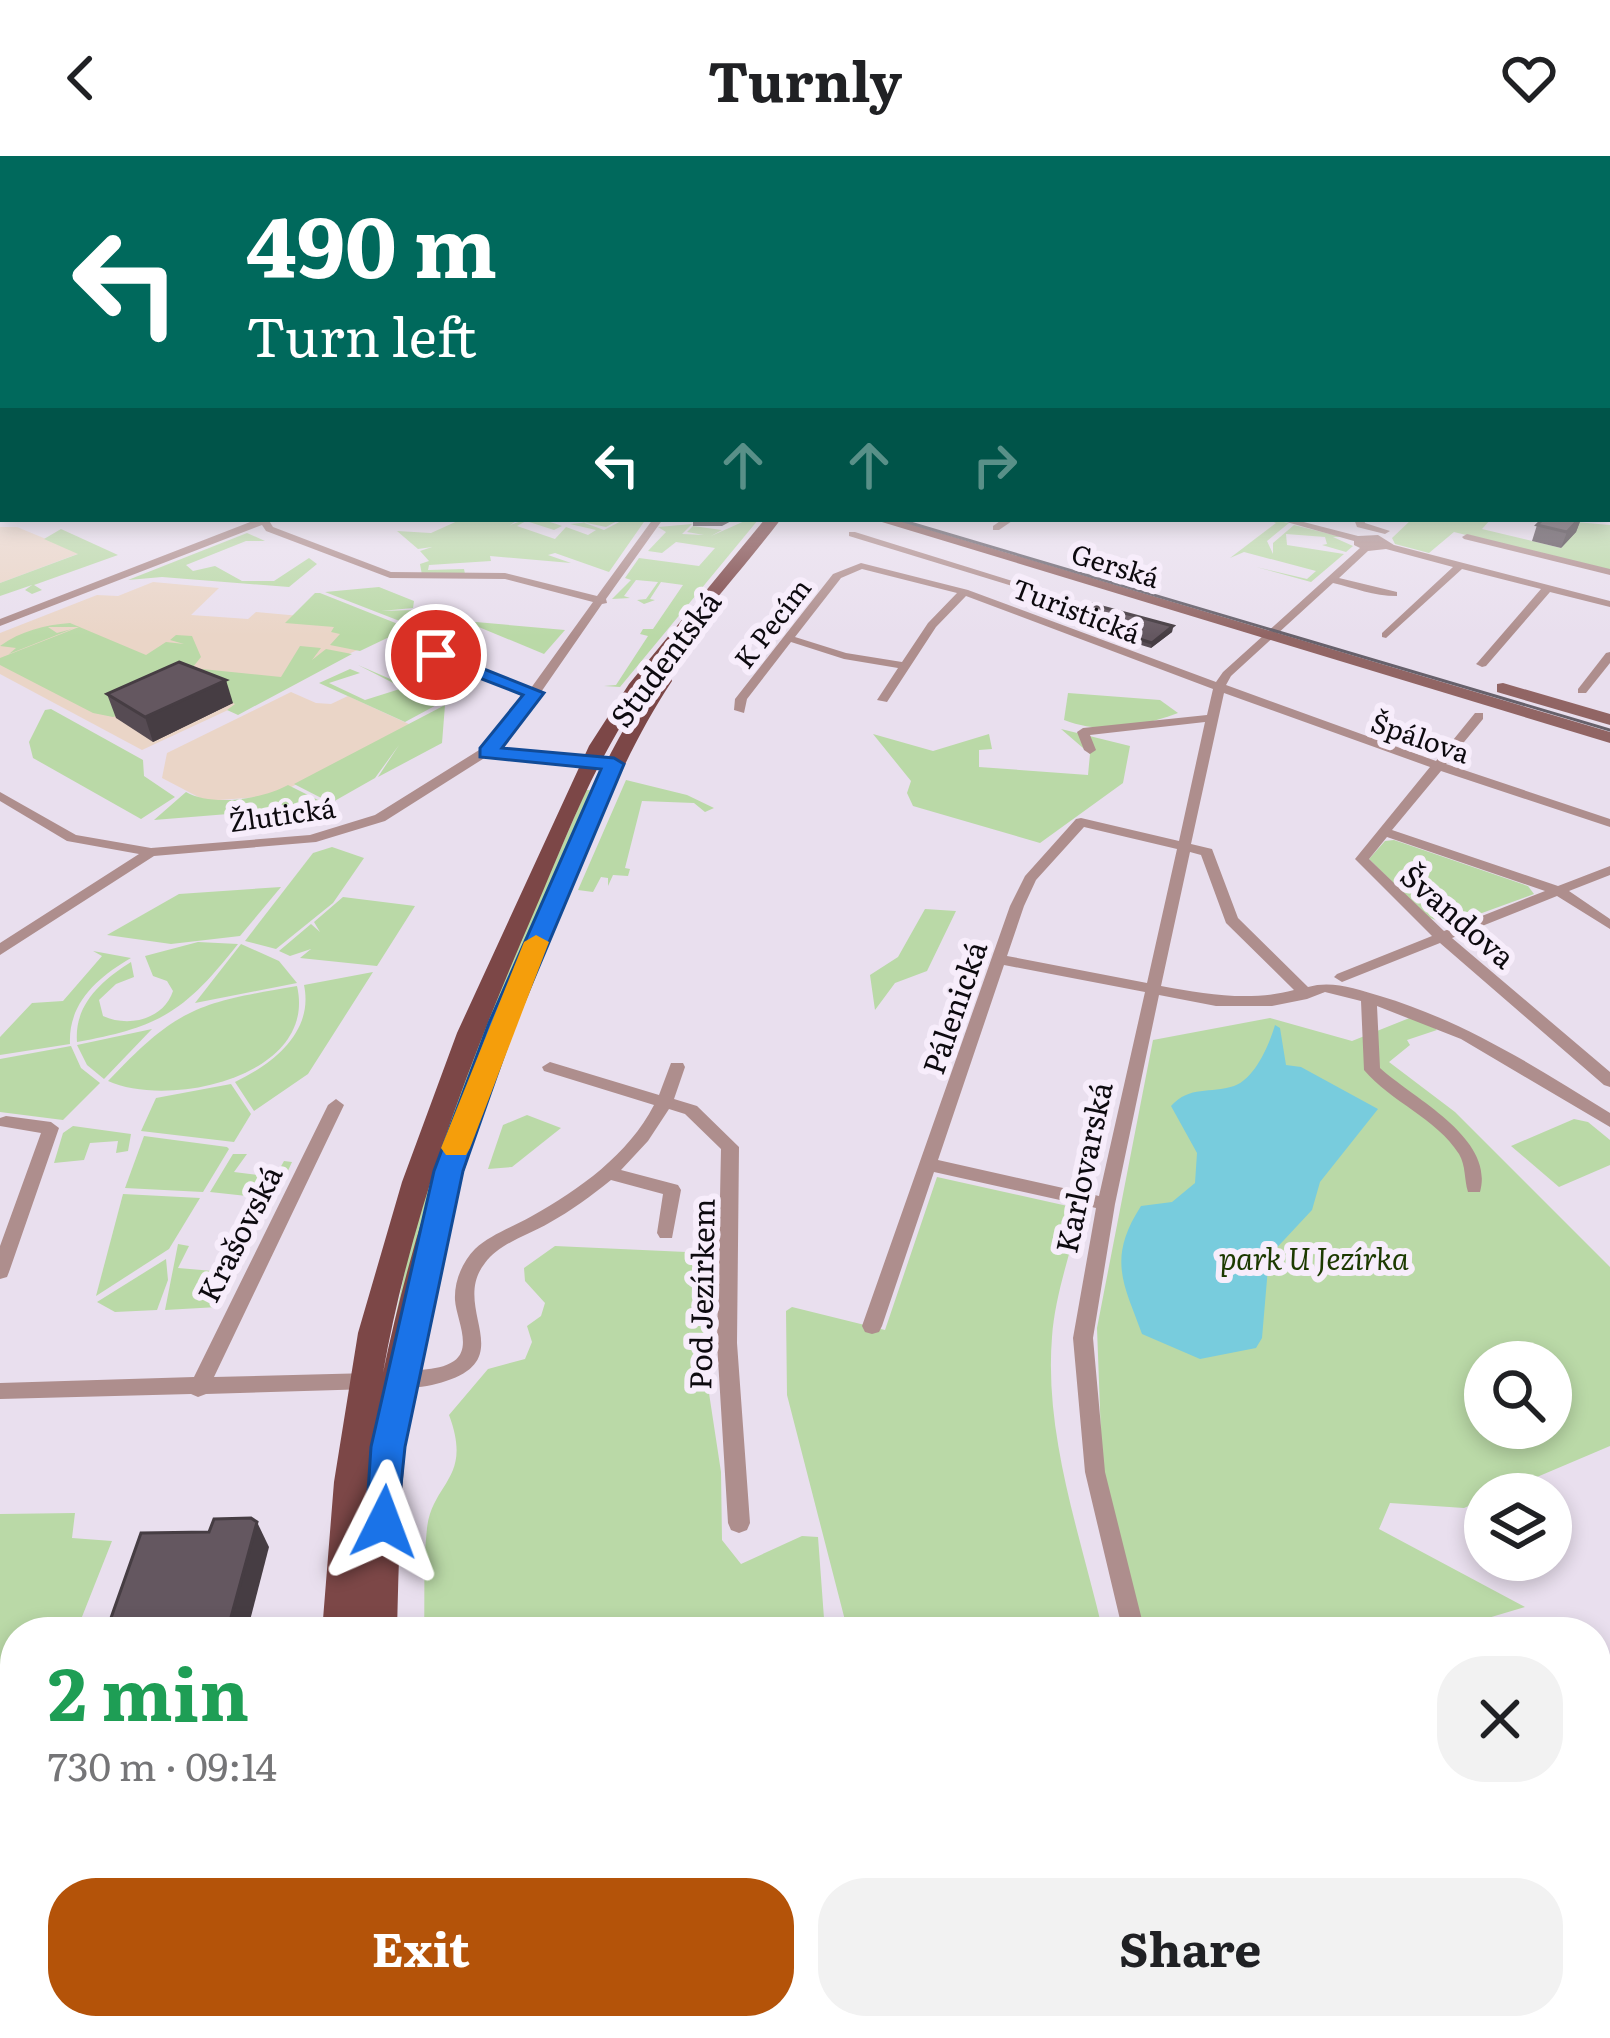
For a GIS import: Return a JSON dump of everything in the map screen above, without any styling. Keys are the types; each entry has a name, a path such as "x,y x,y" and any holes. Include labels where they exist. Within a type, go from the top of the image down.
{"main road":[{"name":"Studentská","path":"379,1617 388,1447 383,1381 392,1264 430,1137 636,688 771,522"},
{"name":"Studentská","path":"603,763 790,522"},
{"name":"Gerská","path":"890,522 1275,630"},
{"name":"Gerská","path":"933,522 1275,630"},
{"path":"1275,630 1610,720"},
{"path":"1275,630 1610,738"},
{"name":"Studentská","path":"342,1617 350,1498 383,1381"}],"street":[{"path":"0,623 257,522"},
{"path":"264,522 269,529 390,575 505,576 603,601"},
{"name":"Žlutická","path":"0,796 89,844 151,852 340,832 380,818 487,753 603,601 656,522"},
{"path":"996,528 1005,522"},
{"path":"1291,522 1362,543 1384,539 1398,522"},
{"path":"1360,522 1384,539 1460,566 1605,603 1610,590"},
{"name":"Turistická","path":"852,534 1052,595"},
{"path":"1466,537 1610,572"},
{"name":"Karlovarská","path":"1130,1617 1095,1472 1084,1382 1085,1318 1106,1204 1220,687 1332,580 1362,543"},
{"path":"916,579 941,562"},
{"path":"1386,635 1460,566"},
{"name":"Turistická","path":"848,567 964,592 1220,687"},
{"name":"K Pecím","path":"740,710 741,699 848,567"},
{"path":"1332,580 1393,594"},
{"path":"1482,664 1548,588"},
{"path":"883,700 939,616 964,592"},
{"path":"789,638 844,656 906,666"},
{"path":"400,641 535,693"},
{"path":"1582,691 1610,655"},
{"name":"Špálova","path":"1220,687 1437,767 1610,823"},
{"name":"Švandova","path":"1479,716 1362,859 1442,937 1610,1082"},
{"path":"1090,750 1084,732 1212,718"},
{"path":"487,753 603,763"},
{"name":"Pálenická","path":"872,1326 1030,879 1081,822 1185,845"},
{"path":"1384,832 1559,891 1610,925"},
{"path":"1185,845 1207,852 1231,920 1306,994"},
{"path":"0,950 151,852"},
{"path":"1342,977 1610,870"},
{"path":"998,959 1247,1003 1325,987 1369,998 1433,1015 1473,1033 1610,1121"},
{"path":"1369,998 1367,1056 1372,1070 1442,1125 1473,1162 1478,1173 1474,1187"},
{"path":"550,1067 665,1102"},
{"path":"0,1391 198,1389 445,1378 465,1366 472,1347 466,1285 476,1259 608,1173 665,1102 677,1067"},
{"name":"Pod Jezírkem","path":"665,1102 698,1114 730,1147 727,1343 739,1523"},
{"name":"Krašovská","path":"198,1389 336,1105"},
{"path":"0,1271 51,1128 6,1122"},
{"path":"928,1164 1106,1204"},
{"path":"608,1173 673,1190 666,1233"}],"shaded area":[{"path":"0,527 17,527 80,553 0,583"},
{"path":"153,582 219,588 191,615 248,619 256,612 344,620 383,638 142,750 0,674 0,633 97,595 118,596"},
{"path":"291,692 316,703 331,704 348,696 411,725 274,796 206,801 162,778 167,753"}],"green space":[{"path":"455,522 515,522 509,526 524,522 517,526 555,539 566,527 588,535 596,530 570,524 604,530 619,522 644,522 609,572 555,553 548,555 571,563 490,556 491,561 429,565 428,570 464,569 465,574 422,575 420,564 429,561 420,551 432,547 418,549 397,531 431,533"},
{"path":"529,522 562,526 554,530"},
{"path":"742,522 756,522 620,687 604,686 616,685 648,636 640,634 643,629 653,629 683,585 661,582 650,599 655,600 644,604 637,600 646,599 658,582 636,580 624,596 630,598 612,599 631,580 625,578 639,558 699,566 715,548 676,542 662,553 648,551 666,532 658,527 692,524 682,534 704,535 687,532 693,526 722,530 711,536"},
{"path":"1409,522 1488,522 1482,529 1561,548 1575,532 1549,522 1610,525 1610,571 1454,532 1429,553 1395,544 1392,538"},
{"path":"1276,523 1289,523 1267,541 1273,554 1273,543 1294,525 1342,537 1333,537 1353,546 1346,552 1322,545 1327,544 1325,537 1286,534 1287,545 1344,554 1311,582 1256,567 1307,579 1316,571 1244,552 1230,558"},
{"path":"61,529 118,555 34,585 42,590 32,594 25,590 32,585 0,596 0,583 78,554 44,539"},
{"path":"247,533 265,541 246,541 186,565 193,571 215,566 242,581 274,581 309,558 317,564 289,587 162,577 128,580"},
{"path":"379,587 414,601 413,608 381,611 413,610 410,625 325,592"},
{"path":"315,593 408,628 360,651 330,645 340,634 331,632 334,627 285,623"},
{"path":"476,622 565,630 544,654 469,623"},
{"path":"70,623 146,655 166,642 184,644 170,640 176,635 192,636 201,657 193,667 202,669 281,677 300,646 321,648 312,660 326,649 352,654 238,715 227,710 235,704 200,688 113,717 93,713 0,665 0,658 79,627 48,627 57,633 72,629 9,654 16,648 0,646 8,641 33,630 51,625"},
{"path":"358,665 442,702 405,722 319,683 350,669 360,673 329,683 365,700 403,688"},
{"path":"1068,693 1160,700 1178,713 1135,725 1079,725 1064,720"},
{"path":"445,705 442,743 378,777 399,745 375,778 331,803 294,784"},
{"path":"51,709 143,760 144,776 175,797 141,819 33,758 29,742 45,710"},
{"path":"1061,729 1130,746 1123,783 1040,843 913,806 907,793 911,781 873,734 933,751 989,734 992,749 979,750 979,767 1088,775 1090,754"},
{"path":"626,780 687,795 714,808 705,812 694,803 642,801 625,868 630,869 628,876 613,875 608,886 608,878 601,877 593,892 578,890"},
{"path":"288,785 326,804 321,808 324,814 306,815 306,808 304,815 261,818 263,813 292,809 154,820 186,792 209,799 237,799"},
{"path":"586,790 590,790 393,1330 422,1185 462,1076"},
{"path":"1394,840 1528,886 1534,894 1449,925 1428,917 1369,859 1385,841"},
{"path":"332,847 364,858 333,903 276,949 245,941 313,853"},
{"path":"281,887 240,936 171,944 107,935 179,894"},
{"path":"343,897 415,906 377,966 300,958 311,949 290,956 279,951 311,924 320,932 314,922"},
{"path":"925,909 956,911 927,971 895,983 875,1010 870,975 898,957"},
{"path":"198,942 238,944 202,985 169,1012 130,1030 77,1042 85,1005 109,977 131,962 134,977 116,984 99,1000 103,1016 124,1021 144,1018 162,1008 173,991 167,981 153,976 145,956"},
{"path":"241,944 279,961 297,983 195,1003"},
{"path":"93,951 131,958 87,993 74,1016 70,1044 0,1055 0,1037 32,1003 63,1001 102,956"},
{"path":"373,972 308,1074 254,1111 235,1082 276,1056 297,1032 303,1017 304,985"},
{"path":"297,986 297,1017 285,1043 263,1063 234,1078 167,1091 108,1081 153,1037 192,1012"},
{"name":"park U Jezírka","path":"1417,1015 1437,1030 1407,1040 1410,1045 1389,1062 1455,1112 1610,1267 1610,1446 1546,1473 1464,1473 1464,1508 1390,1503 1379,1529 1464,1574 1464,1581 1476,1581 1525,1607 1491,1617 1139,1617 1102,1464 1097,1328 1153,1040 1270,1018 1352,1041"},
{"path":"152,1029 104,1079 87,1065 77,1045"},
{"path":"71,1046 81,1068 100,1083 63,1120 0,1112 0,1059"},
{"path":"231,1084 251,1114 234,1142 141,1131 156,1098"},
{"path":"527,1115 561,1128 512,1167 488,1169 503,1125"},
{"path":"1574,1119 1588,1122 1610,1140 1610,1165 1559,1187 1511,1146"},
{"path":"73,1126 131,1134 128,1151 116,1153 118,1141 90,1143 84,1160 54,1163 63,1133"},
{"path":"144,1136 229,1149 203,1192 125,1188"},
{"path":"233,1154 247,1154 234,1172 275,1177 284,1161 292,1162 275,1199 210,1192"},
{"path":"937,1177 1081,1209 1056,1305 1051,1374 1066,1486 1099,1617 844,1617 787,1395 786,1311 792,1307 885,1330"},
{"path":"123,1194 200,1198 169,1249 96,1296"},
{"path":"178,1244 189,1246 178,1268 237,1273 218,1307 165,1310"},
{"path":"555,1246 708,1253 716,1276 707,1380 721,1472 722,1540 741,1564 802,1536 818,1537 824,1617 424,1617 427,1528 457,1453 449,1415 488,1369 525,1359 532,1342 527,1326 541,1316 545,1303 525,1281 524,1268"},
{"path":"166,1259 168,1280 157,1310 115,1312 97,1302"},
{"path":"75,1513 72,1538 112,1541 82,1617 0,1617 0,1514"}],"water":[{"path":"1275,1025 1280,1028 1286,1065 1301,1067 1378,1109 1320,1182 1312,1210 1269,1256 1262,1338 1256,1348 1200,1359 1142,1334 1122,1272 1124,1242 1141,1206 1172,1202 1195,1183 1197,1153 1171,1106 1193,1093 1242,1082 1261,1059"}],"building":[{"path":"1540,522 1576,522 1567,532 1537,525"},
{"path":"1091,604 1173,626 1152,643 1073,618"},
{"path":"179,662 226,680 145,717 107,694"},
{"path":"214,1519 257,1522 231,1617 111,1617 141,1533 209,1532"}],"tram line":[{"path":"907,522 1610,730"}],"slow traffic":[{"path":"456,1148 536,942"}],"route":[{"path":"384,1522 388,1447 448,1171 502,1023 614,764 487,753 535,693 436,655"}]}
